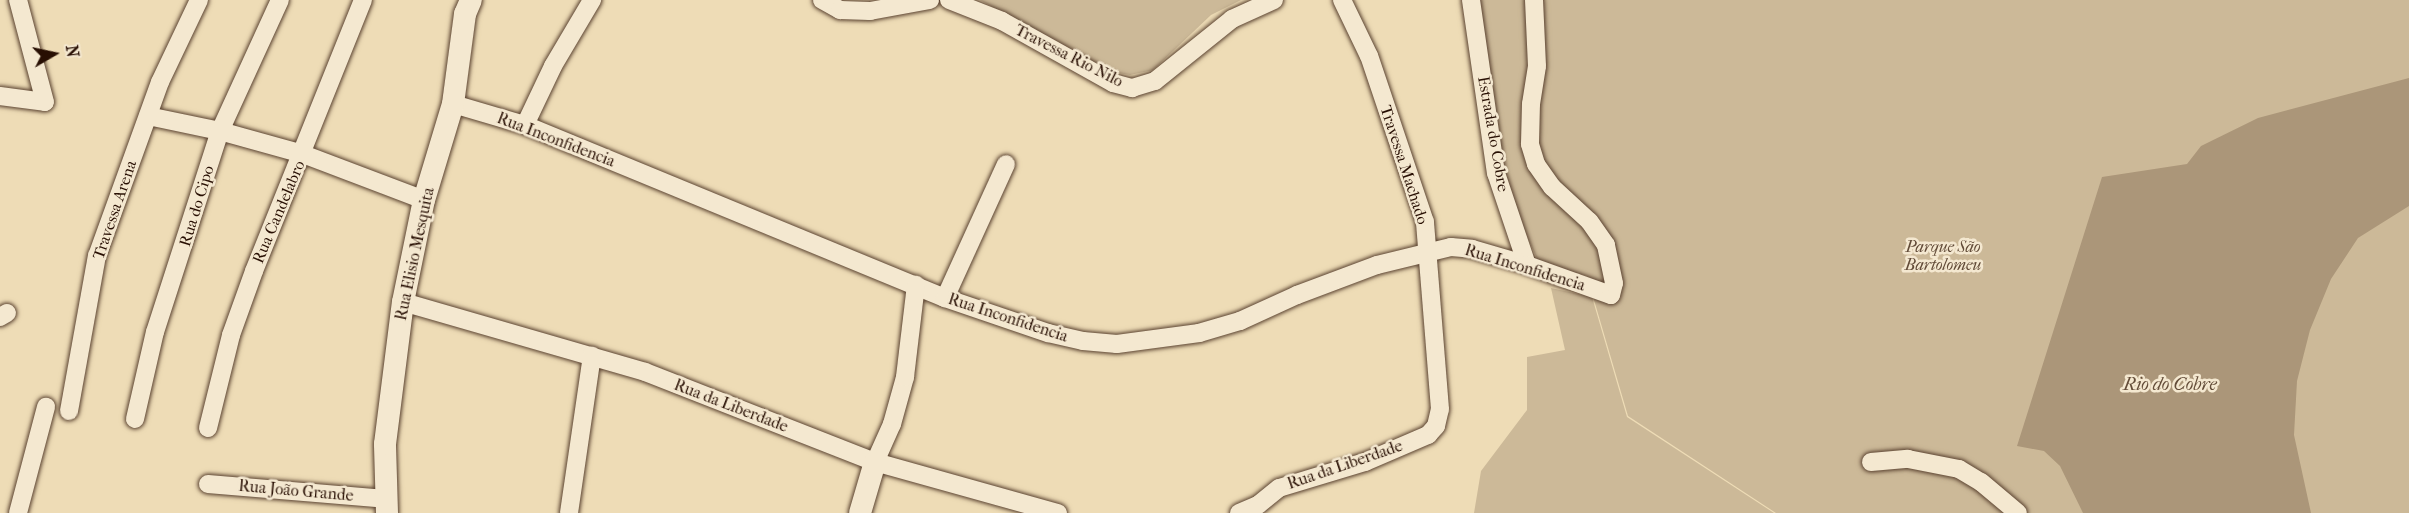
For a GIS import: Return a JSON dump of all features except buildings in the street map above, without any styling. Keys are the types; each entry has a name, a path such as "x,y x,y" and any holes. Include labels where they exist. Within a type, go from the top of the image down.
{"street":[{"path":"0,96 45,102 18,0"},
{"name":"Travessa Arena","path":"69,411 97,256 160,82 198,0"},
{"name":"Rua do Cipo","path":"135,419 155,332 220,131 280,0"},
{"name":"Rua Candelabro","path":"208,428 231,335 363,0"},
{"name":"Rua Elisio Mesquita","path":"386,506 385,444 403,302 424,200 453,104 465,15 471,0"},
{"path":"525,125 553,66 592,0"},
{"path":"822,0 840,10 870,11 930,0"},
{"name":"Travessa Rio Nilo","path":"949,0 1002,21 1113,83 1132,88 1155,81 1232,19 1274,0"},
{"name":"Travessa Machado","path":"1342,0 1369,56 1425,222 1440,409"},
{"name":"Estrada do Cobre","path":"1471,0 1496,173 1527,265"},
{"name":"Rua Inconfidencia","path":"453,104 525,125 945,298 1048,333 1083,341 1117,344 1199,333 1240,321 1297,295 1368,268 1451,247 1472,249 1527,265 1611,295 1614,283 1606,245 1589,221 1552,187 1536,164 1530,144 1529,128 1537,66 1534,0"},
{"path":"148,116 220,131 303,154 424,200"},
{"path":"945,298 1006,164"},
{"path":"860,513 875,462 892,424 905,377 916,285"},
{"name":"Rua da Liberdade","path":"403,302 645,372 875,462 1058,513"},
{"path":"569,513 591,356"},
{"path":"18,513 46,407"},
{"name":"Rua da Liberdade","path":"1239,513 1258,505 1279,488 1365,462 1428,435 1436,426 1440,409"},
{"path":"1871,462 1908,459 1959,469 1981,482 2018,513"},
{"name":"Rua João Grande","path":"208,484 386,506"}],"green space":[{"path":"980,0 1241,0 1211,15 1153,70 1130,75 1108,71"},
{"name":"Parque São Bartolomeu","path":"1477,0 2409,0 2409,513 1776,513 1628,416 1587,276 1539,263 1504,186"},
{"path":"1551,288 1592,297 1627,417 1774,513 1474,513 1481,471 1527,410 1527,357 1565,350"}],"water":[{"name":"Rio do Cobre","path":"2409,78 2409,206 2358,238 2331,279 2310,330 2297,381 2294,435 2311,513 2083,513 2060,466 2044,451 2017,446 2102,177 2187,164 2201,146 2258,118"}]}
